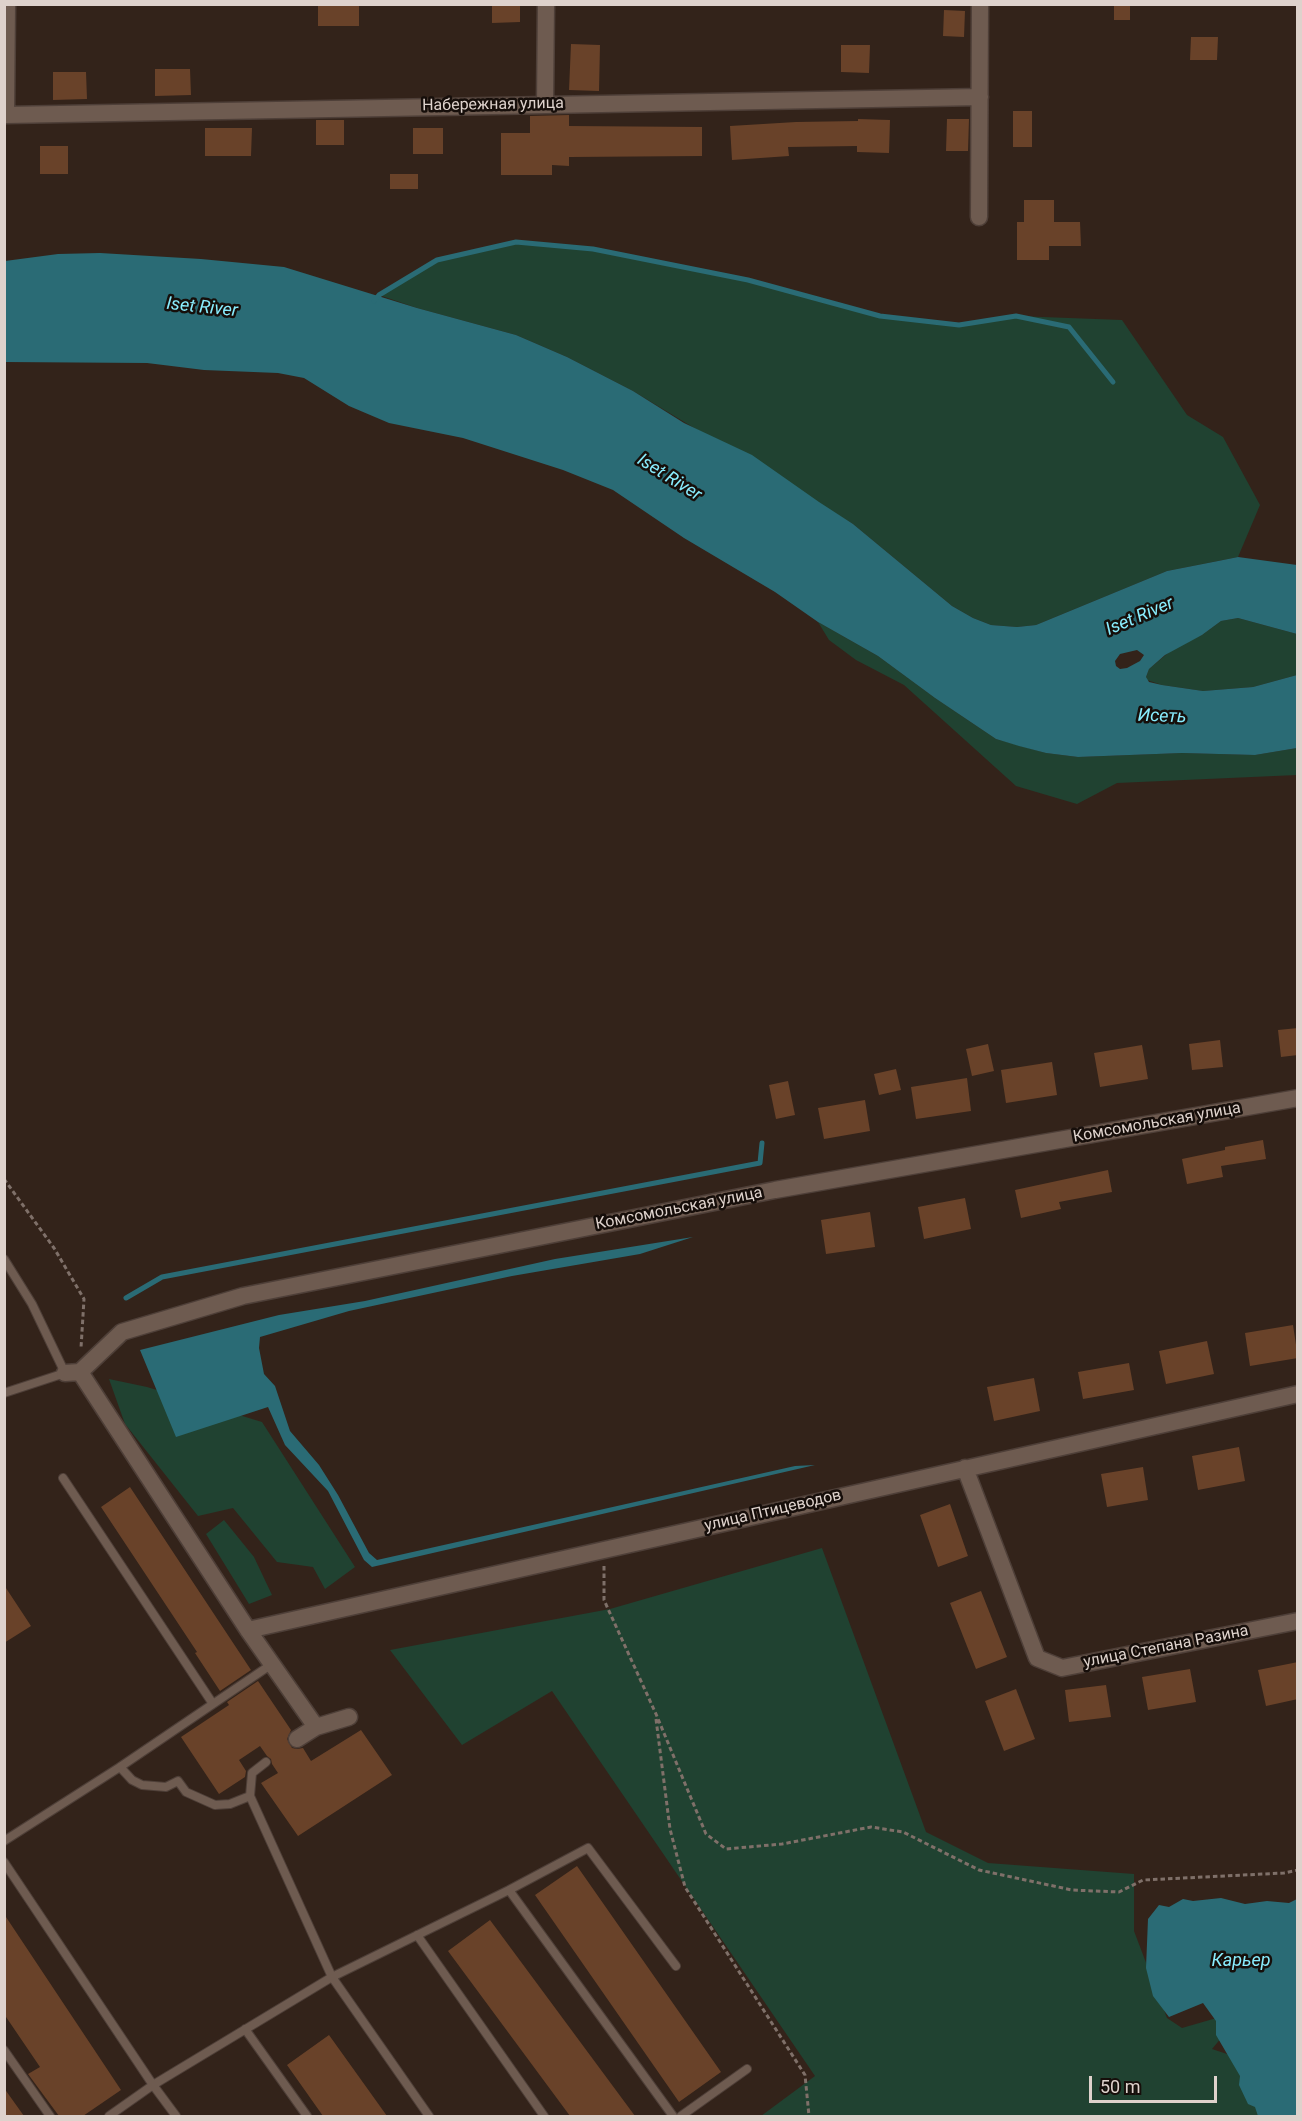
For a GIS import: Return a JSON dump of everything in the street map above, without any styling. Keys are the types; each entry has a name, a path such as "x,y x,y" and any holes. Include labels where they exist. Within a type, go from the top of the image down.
{"street":[{"name":"Набережная улица","path":"7,4 6,115 980,97"},
{"path":"545,104 546,4"},
{"path":"978,217 980,4"},
{"name":"Комсомольская улица","path":"72,1373 122,1332 243,1296 775,1190 1298,1098"},
{"path":"72,1373 316,1727"},
{"name":"улица Птицеводов","path":"248,1630 1298,1394"},
{"name":"улица Степана Разина","path":"965,1468 1037,1658 1062,1668 1298,1621"},
{"path":"297,1739 316,1727 350,1717"}],"lane":[{"path":"4,1259 72,1373 4,1393"},
{"path":"63,1478 213,1704"},
{"path":"4,1841 120,1767 272,1664"},
{"path":"266,1762 252,1773 250,1796 332,1977 429,2116"},
{"path":"120,1767 132,1780 142,1785 166,1787 178,1781 186,1792 214,1805 230,1804 250,1796"},
{"path":"109,2116 153,2085 332,1977 509,1890 588,1848 676,1966"},
{"path":"4,1862 176,2116"},
{"path":"509,1890 673,2116"},
{"path":"417,1935 544,2116"},
{"path":"245,2029 307,2116"},
{"path":"4,2050 50,2116"},
{"path":"681,2116 747,2069"}],"path":[{"path":"4,1179 54,1248 84,1299 72,1373"},
{"path":"604,1549 604,1600 656,1714 706,1833 726,1849 782,1844 871,1827 903,1832 979,1869 1072,1890 1119,1892 1143,1880 1284,1873 1298,1870"},
{"path":"656,1714 670,1829 685,1887 804,2075 809,2116"}],"green space":[{"path":"516,242 593,249 748,280 880,316 959,325 1016,316 1122,320 1187,415 1223,437 1260,505 1238,557 1167,571 1036,625 1017,627 991,625 952,606 853,524 633,391 567,357 516,335 417,308 379,295 437,260"},
{"path":"1238,618 1297,634 1297,675 1253,687 1203,691 1162,685 1147,680 1149,669 1174,648 1202,635 1221,621"},
{"path":"818,622 878,656 996,739 1046,753 1078,757 1182,753 1255,755 1297,748 1297,775 1117,783 1077,804 1016,786 904,685 856,660 829,640"},
{"path":"109,1379 147,1387 262,1422 355,1567 325,1589 313,1567 277,1562 233,1508 198,1516 125,1424"},
{"path":"224,1520 254,1557 272,1595 249,1604 206,1534"},
{"path":"822,1548 926,1832 988,1863 1134,1874 1134,1931 1167,2018 1182,2028 1220,2017 1222,2037 1212,2049 1230,2055 1270,2116 761,2116 815,2076 552,1691 462,1745 390,1650 610,1609"}],"water":[{"path":"100,253 284,267 417,308 516,335 567,357 633,391 684,423 752,455 853,524 952,606 991,625 1017,627 1036,625 1167,571 1238,557 1297,565 1297,634 1238,618 1221,621 1202,635 1165,655 1149,669 1146,677 1149,682 1203,691 1253,687 1297,675 1297,748 1255,755 1182,753 1078,757 1046,753 1019,746 996,739 878,656 818,622 775,592 684,538 613,490 563,470 463,438 389,423 349,406 304,378 278,373 204,370 147,363 5,362 5,261 58,254","holes":["1137,650 1144,655 1140,661 1127,668 1120,669 1116,666 1115,661 1120,654"]},
{"path":"693,1237 640,1254 512,1276 349,1311 260,1337 259,1348 264,1374 275,1386 290,1431 319,1465 369,1553 377,1560 795,1466 815,1465 372,1567 364,1560 328,1491 285,1445 268,1407 176,1437 140,1350 279,1315 365,1301 555,1259"},
{"name":"Карьер","path":"1221,1898 1245,1904 1267,1901 1289,1903 1297,1899 1297,2116 1258,2116 1255,2107 1248,2104 1239,2085 1240,2076 1216,2035 1216,2021 1203,2003 1169,2017 1153,1996 1146,1968 1148,1919 1159,1905 1169,1907 1183,1899 1193,1901"}],"building":[{"path":"318,4 359,4 359,26 318,26"},
{"path":"492,4 520,4 520,22 492,23"},
{"path":"1114,4 1130,4 1130,20 1114,20"},
{"path":"944,10 965,11 964,37 943,36"},
{"path":"1191,37 1218,37 1217,60 1190,60"},
{"path":"571,44 600,45 599,91 569,90"},
{"path":"841,45 870,45 869,73 841,72"},
{"path":"155,69 190,69 191,95 155,96"},
{"path":"53,72 86,72 87,99 53,100"},
{"path":"1013,111 1032,111 1032,147 1013,147"},
{"path":"569,115 569,126 702,127 702,156 569,157 569,166 552,165 552,175 501,175 501,133 530,133 530,116"},
{"path":"858,119 890,120 889,153 857,152 857,146 788,147 789,156 732,160 730,126 858,121"},
{"path":"947,119 969,119 968,151 946,151"},
{"path":"316,120 344,120 344,145 316,145"},
{"path":"205,128 252,128 251,156 205,156"},
{"path":"413,128 443,128 443,154 413,154"},
{"path":"40,146 68,146 68,174 40,174"},
{"path":"390,174 418,174 418,189 390,189"},
{"path":"1024,200 1054,200 1054,222 1080,222 1081,246 1049,246 1049,260 1017,260 1017,222 1024,222"},
{"path":"1298,1028 1298,1055 1281,1057 1278,1030"},
{"path":"1220,1040 1223,1067 1192,1070 1189,1044"},
{"path":"988,1044 994,1071 972,1076 966,1049"},
{"path":"1142,1045 1148,1079 1100,1087 1094,1053"},
{"path":"1052,1062 1057,1095 1006,1103 1001,1070"},
{"path":"896,1069 901,1090 879,1095 874,1074"},
{"path":"967,1078 971,1111 916,1119 911,1087"},
{"path":"788,1081 795,1115 776,1119 769,1085"},
{"path":"865,1100 870,1131 824,1139 818,1108"},
{"path":"1263,1140 1266,1159 1221,1166 1223,1177 1187,1184 1182,1159 1225,1150 1225,1147"},
{"path":"1108,1170 1112,1192 1059,1202 1061,1209 1021,1218 1015,1190"},
{"path":"965,1198 971,1229 924,1239 918,1207"},
{"path":"870,1212 875,1247 826,1254 821,1220"},
{"path":"1293,1325 1298,1358 1250,1366 1245,1333"},
{"path":"1207,1341 1214,1374 1166,1384 1159,1351"},
{"path":"1129,1363 1134,1390 1083,1399 1078,1372"},
{"path":"1034,1378 1040,1411 994,1421 987,1387"},
{"path":"1239,1447 1245,1481 1198,1490 1192,1456"},
{"path":"1143,1467 1148,1500 1107,1507 1101,1474"},
{"path":"130,1487 251,1670 220,1691 195,1653 197,1652 101,1507"},
{"path":"950,1504 968,1556 938,1567 920,1515"},
{"path":"4,1585 31,1626 4,1643"},
{"path":"981,1591 1007,1657 976,1669 950,1603"},
{"path":"1298,1662 1298,1699 1266,1706 1258,1670"},
{"path":"1190,1669 1196,1702 1148,1710 1142,1677"},
{"path":"258,1681 291,1730 287,1739 292,1748 303,1748 311,1761 361,1730 392,1775 298,1836 261,1783 278,1773 271,1759 260,1746 239,1760 246,1771 245,1777 219,1794 181,1737 229,1705 227,1702"},
{"path":"1106,1685 1111,1717 1069,1722 1065,1690"},
{"path":"1016,1689 1035,1739 1004,1751 985,1701"},
{"path":"577,1866 721,2072 679,2102 535,1895"},
{"path":"4,1914 121,2090 83,2116 59,2116 28,2074 40,2067 4,2014"},
{"path":"490,1920 635,2116 570,2116 448,1951"},
{"path":"329,2035 387,2116 323,2116 287,2065"},
{"path":"4,2088 24,2116 4,2116"}],"waterway":[{"path":"374,301 379,295 437,260 516,242 593,249 748,280 880,316 959,325 1016,316 1069,327 1113,382"},
{"path":"126,1298 162,1277 760,1163 762,1143"}],"water label":[{"name":"Iset River","path":"202,308"},
{"name":"Iset River","path":"669,478"},
{"name":"Iset River","path":"1140,617"},
{"name":"Исеть","path":"1162,717"}]}
